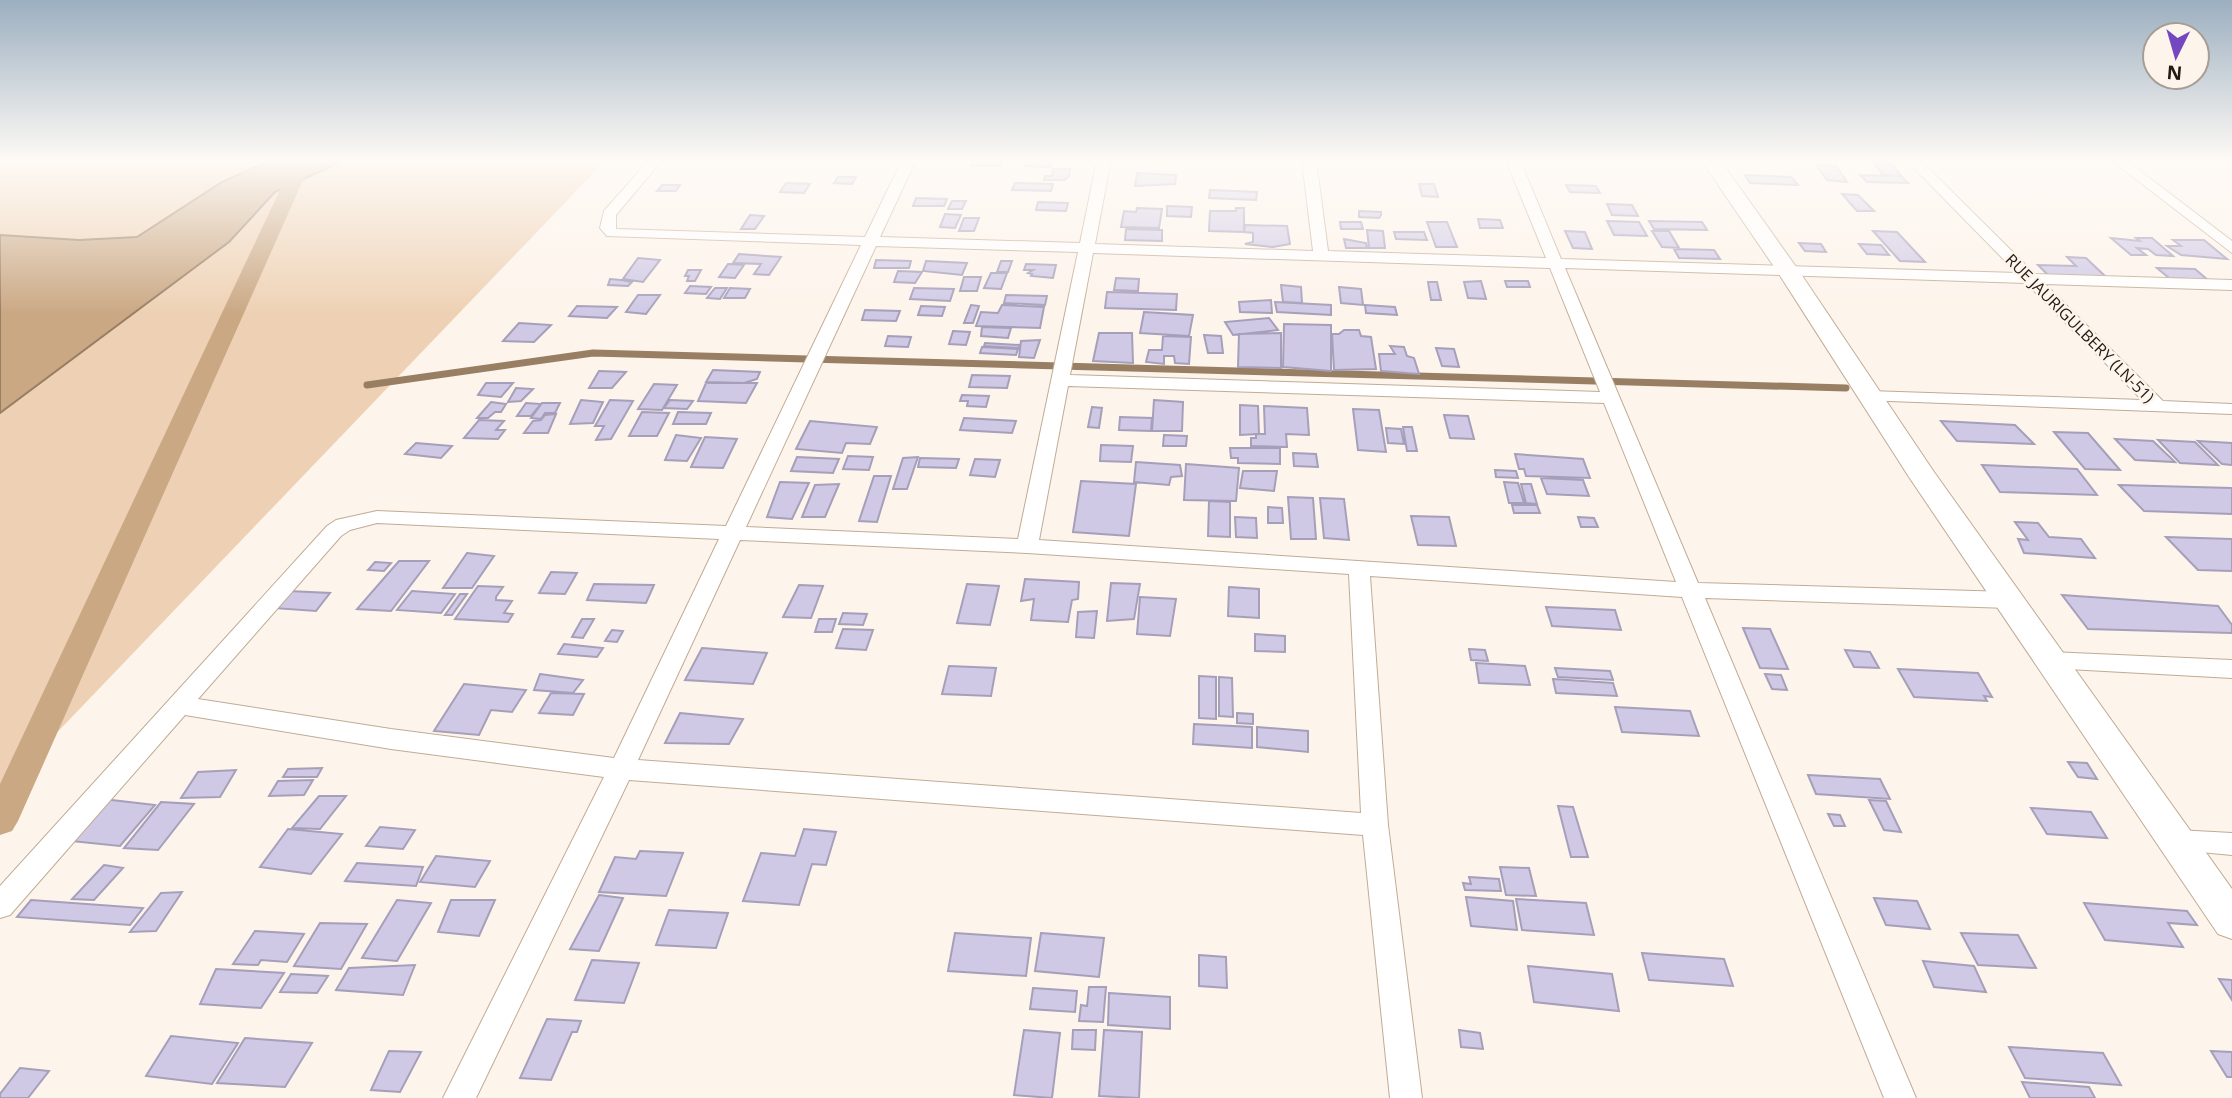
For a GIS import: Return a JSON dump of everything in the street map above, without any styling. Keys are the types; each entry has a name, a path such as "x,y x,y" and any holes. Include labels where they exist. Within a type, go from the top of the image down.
{"street":[{"path":"611,211 607,228 612,233 2232,285"},
{"path":"459,1098 621,769 885,211"},
{"path":"1027,546 1094,211"},
{"path":"1315,211 1321,256"},
{"path":"1534,211 1900,1098"},
{"path":"1746,211 1869,396 2232,921"},
{"name":"RUE JAURIGULBERY (LN-51)","path":"1963,211 2158,406"},
{"path":"2184,211 2232,248"},
{"path":"1060,380 1611,398"},
{"path":"1869,396 2232,409"},
{"path":"0,906 328,538 343,525 377,517 1027,546 1692,590 2009,600"},
{"path":"1359,567 1374,825 1406,1098"},
{"path":"2050,660 2232,669"},
{"path":"179,705 391,739 621,769 1374,825"},
{"path":"2177,841 2232,844"}],"shaded area":[{"path":"0,211 557,211 0,792"},
{"path":"177,211 257,211 229,242 0,413 0,235 79,240 137,237"}],"building":[{"path":"1124,211 1162,211 1159,228 1121,227"},
{"path":"1167,211 1192,211 1191,217 1167,216"},
{"path":"1210,211 1244,211 1244,232 1209,231"},
{"path":"1359,211 1381,212 1379,218 1359,217"},
{"path":"1610,211 1635,211 1638,216 1612,215"},
{"path":"945,214 961,215 955,228 940,227"},
{"path":"750,215 764,216 755,229 741,229"},
{"path":"964,218 979,218 974,231 959,231"},
{"path":"1478,219 1500,220 1503,228 1480,228"},
{"path":"1607,221 1639,222 1647,236 1614,235"},
{"path":"1649,221 1702,222 1707,230 1654,229"},
{"path":"1340,222 1361,222 1363,229 1341,229"},
{"path":"1427,222 1447,222 1457,247 1436,247"},
{"path":"1245,225 1287,226 1290,244 1273,247 1245,244 1253,242 1253,233 1244,232"},
{"path":"1126,229 1162,230 1162,241 1125,240"},
{"path":"1367,230 1383,231 1385,248 1369,248"},
{"path":"1565,231 1585,232 1592,249 1573,248"},
{"path":"1652,231 1669,231 1679,248 1662,247"},
{"path":"1873,231 1897,232 1925,262 1900,261"},
{"path":"1394,232 1424,232 1427,240 1396,239"},
{"path":"2111,238 2140,241 2136,238 2152,238 2173,256 2156,255 2148,249 2137,248 2146,255 2131,255"},
{"path":"1344,239 1366,243 1367,248 1346,248"},
{"path":"2173,240 2204,240 2227,259 2181,255 2167,246 2181,246"},
{"path":"1799,243 1821,244 1826,252 1805,251"},
{"path":"1859,244 1881,245 1889,255 1867,254"},
{"path":"1674,249 1714,250 1720,259 1679,258"},
{"path":"739,254 781,257 769,275 754,274 761,264 733,263"},
{"path":"2067,257 2086,258 2106,277 2048,275 2038,265 2076,266"},
{"path":"638,258 660,260 643,282 623,279"},
{"path":"876,260 911,261 909,268 874,268"},
{"path":"926,261 967,263 962,275 923,271"},
{"path":"1001,261 1012,261 1008,272 997,272"},
{"path":"728,264 744,265 735,278 719,277"},
{"path":"1026,264 1056,265 1053,278 1031,276 1032,274 1028,273 1033,270 1024,270"},
{"path":"2157,268 2195,269 2208,280 2169,278"},
{"path":"688,270 701,270 695,281 687,281 689,276 685,276"},
{"path":"898,271 922,272 915,283 894,282"},
{"path":"991,273 1007,273 1001,289 984,288"},
{"path":"964,277 981,277 977,291 960,291"},
{"path":"1116,278 1139,279 1138,291 1114,290"},
{"path":"610,279 632,282 628,286 608,285"},
{"path":"1481,281 1486,299 1468,298 1464,282"},
{"path":"1505,281 1528,281 1530,287 1507,287"},
{"path":"1428,282 1437,282 1441,300 1431,300"},
{"path":"1281,285 1301,287 1302,303 1283,302"},
{"path":"690,286 711,287 706,294 685,293"},
{"path":"1339,287 1361,289 1363,305 1341,303"},
{"path":"715,288 727,288 720,299 707,298"},
{"path":"730,288 750,289 745,298 724,298"},
{"path":"914,288 954,289 950,301 910,299"},
{"path":"1107,292 1177,294 1176,310 1105,308"},
{"path":"638,295 660,295 646,314 626,312"},
{"path":"1006,295 1047,296 1045,305 1004,303"},
{"path":"1271,300 1272,313 1240,312 1239,302"},
{"path":"1275,302 1331,305 1331,315 1277,312"},
{"path":"971,305 979,306 973,323 964,323"},
{"path":"1002,305 1044,307 1040,328 976,326 981,312 998,313"},
{"path":"1365,305 1395,307 1397,315 1366,313"},
{"path":"577,306 617,307 607,318 569,316"},
{"path":"921,306 945,307 942,316 918,315"},
{"path":"865,310 900,311 896,321 862,320"},
{"path":"1144,312 1193,315 1189,336 1140,333"},
{"path":"1269,318 1278,330 1233,335 1225,322"},
{"path":"519,323 551,325 534,342 503,341"},
{"path":"1284,324 1331,325 1331,371 1283,367"},
{"path":"982,327 1011,328 1008,338 981,336"},
{"path":"1344,330 1359,330 1361,336 1371,337 1376,369 1334,370 1332,334 1339,334"},
{"path":"953,331 970,332 966,345 949,344"},
{"path":"1099,333 1132,333 1133,363 1093,361"},
{"path":"1281,333 1281,368 1238,367 1239,334"},
{"path":"1204,335 1221,336 1223,353 1208,353"},
{"path":"888,336 911,337 908,347 885,346"},
{"path":"1163,336 1191,337 1189,364 1175,363 1174,356 1164,356 1164,364 1146,362 1149,350 1162,350"},
{"path":"1040,340 1034,358 1019,357 1021,341"},
{"path":"985,343 1020,345 1018,348 984,346"},
{"path":"1390,346 1404,347 1407,356 1414,358 1419,374 1381,371 1379,354 1395,354"},
{"path":"982,347 1018,349 1016,355 980,353"},
{"path":"1436,348 1454,349 1459,367 1442,366"},
{"path":"713,370 760,372 757,379 744,383 706,382"},
{"path":"599,371 626,372 612,388 589,388"},
{"path":"972,375 1010,376 1007,388 969,387"},
{"path":"486,383 513,383 501,397 478,395"},
{"path":"706,383 757,383 746,403 698,401"},
{"path":"654,384 677,385 662,410 638,409"},
{"path":"516,388 533,389 521,401 508,402"},
{"path":"962,395 989,396 986,407 967,406 968,401 960,401"},
{"path":"581,400 603,402 593,423 570,424"},
{"path":"610,400 633,401 611,439 596,440 604,426 595,426"},
{"path":"670,400 693,401 687,409 664,408"},
{"path":"1154,400 1183,402 1182,431 1152,431"},
{"path":"491,402 506,404 501,412 495,412 488,418 477,418"},
{"path":"526,403 541,404 531,416 517,416"},
{"path":"542,403 560,403 555,413 545,413 541,419 531,418"},
{"path":"1240,405 1258,406 1259,434 1240,435"},
{"path":"1264,406 1307,408 1309,435 1286,434 1287,447 1251,446 1251,438 1256,438 1256,434 1265,434"},
{"path":"1092,407 1102,408 1099,428 1088,427"},
{"path":"1353,409 1379,410 1386,452 1358,450"},
{"path":"642,412 669,413 657,436 629,436"},
{"path":"678,412 711,413 706,424 673,424"},
{"path":"556,414 548,433 524,433 533,421 541,420 545,415"},
{"path":"1444,415 1468,416 1474,439 1450,438"},
{"path":"1120,417 1152,418 1151,431 1119,430"},
{"path":"964,418 1016,421 1012,433 960,430"},
{"path":"479,420 504,421 496,430 505,430 498,439 464,438"},
{"path":"810,421 877,427 870,444 846,443 842,453 796,449"},
{"path":"1941,421 2015,425 2034,444 1957,441"},
{"path":"1403,427 1412,427 1417,451 1407,451"},
{"path":"1386,428 1401,429 1404,444 1388,443"},
{"path":"2054,432 2088,433 2120,470 2085,469"},
{"path":"676,435 701,438 687,461 665,460"},
{"path":"1164,435 1187,436 1186,446 1163,446"},
{"path":"705,437 737,439 723,468 691,467"},
{"path":"2115,439 2153,441 2175,462 2135,460"},
{"path":"2158,440 2195,442 2218,465 2180,463"},
{"path":"2198,441 2232,443 2232,465 2222,464"},
{"path":"416,443 452,446 441,458 405,454"},
{"path":"1101,445 1133,446 1131,462 1100,461"},
{"path":"1230,448 1280,448 1280,464 1238,463 1238,458 1231,458"},
{"path":"1293,453 1316,454 1318,467 1294,466"},
{"path":"1515,454 1583,459 1590,478 1526,476 1524,469 1519,469"},
{"path":"848,456 873,457 869,470 843,469"},
{"path":"797,457 839,459 833,473 791,471"},
{"path":"918,457 907,489 893,489 903,458"},
{"path":"920,458 959,459 956,468 918,467"},
{"path":"975,459 1000,460 995,477 970,475"},
{"path":"1136,462 1180,465 1182,476 1171,477 1169,485 1134,482"},
{"path":"1186,464 1239,468 1236,501 1184,500"},
{"path":"1982,465 2077,469 2097,495 2000,492"},
{"path":"1495,470 1516,471 1518,478 1496,477"},
{"path":"1243,471 1277,471 1274,491 1240,488"},
{"path":"874,476 891,476 877,522 859,521"},
{"path":"1541,478 1583,480 1589,496 1547,494"},
{"path":"1081,481 1136,484 1129,536 1073,532"},
{"path":"780,482 809,483 792,519 767,517"},
{"path":"1504,482 1518,483 1524,503 1509,503"},
{"path":"839,484 825,517 802,517 815,485"},
{"path":"1521,484 1531,484 1537,504 1526,503"},
{"path":"2119,485 2232,488 2232,514 2144,511"},
{"path":"1288,497 1313,498 1316,539 1291,539"},
{"path":"1320,498 1344,499 1349,540 1324,538"},
{"path":"1209,501 1230,502 1230,537 1208,536"},
{"path":"1512,505 1537,505 1540,513 1514,513"},
{"path":"1268,507 1282,508 1283,523 1268,523"},
{"path":"1411,516 1449,517 1456,546 1418,545"},
{"path":"1235,517 1256,518 1257,538 1236,537"},
{"path":"1578,517 1594,518 1598,527 1581,527"},
{"path":"2015,522 2038,523 2049,537 2081,539 2095,558 2024,553 2018,539 2028,540"},
{"path":"2166,537 2232,539 2232,571 2198,570"},
{"path":"467,553 494,556 472,588 443,588"},
{"path":"399,561 429,561 391,611 357,609"},
{"path":"375,562 391,563 384,571 368,570"},
{"path":"551,572 577,573 565,594 539,593"},
{"path":"1025,579 1079,582 1078,599 1072,600 1068,622 1031,620 1034,599 1021,601"},
{"path":"1111,583 1140,584 1134,619 1107,621"},
{"path":"594,584 654,585 646,603 587,600"},
{"path":"967,584 999,586 990,625 957,623"},
{"path":"799,585 823,586 811,618 783,617"},
{"path":"478,586 503,587 496,600 512,601 504,613 513,614 508,622 455,619"},
{"path":"1229,587 1259,589 1259,618 1228,616"},
{"path":"288,591 330,593 316,611 273,608"},
{"path":"412,591 455,594 441,613 397,610"},
{"path":"460,594 467,594 452,615 445,615"},
{"path":"2062,595 2218,606 2232,625 2232,633 2088,629"},
{"path":"1140,597 1176,599 1170,636 1137,634"},
{"path":"1546,607 1615,610 1621,630 1552,626"},
{"path":"1097,611 1094,638 1076,637 1078,612"},
{"path":"843,613 867,614 863,625 839,624"},
{"path":"582,619 594,619 583,638 572,637"},
{"path":"819,619 836,619 832,632 815,632"},
{"path":"1743,628 1770,629 1788,669 1760,668"},
{"path":"843,629 873,630 866,650 836,648"},
{"path":"612,630 623,631 617,642 605,641"},
{"path":"1255,634 1285,636 1285,652 1255,651"},
{"path":"564,644 603,648 597,657 558,654"},
{"path":"702,648 767,653 753,684 685,680"},
{"path":"1469,649 1485,650 1488,661 1471,660"},
{"path":"1845,650 1870,652 1879,668 1854,667"},
{"path":"1476,663 1525,666 1530,685 1479,683"},
{"path":"949,666 996,668 991,696 942,694"},
{"path":"1555,668 1610,671 1613,680 1558,677"},
{"path":"1898,669 1978,673 1992,697 1984,696 1987,701 1914,697"},
{"path":"540,674 583,680 573,693 534,690"},
{"path":"1765,674 1781,675 1787,690 1772,689"},
{"path":"1199,676 1216,677 1216,719 1199,718"},
{"path":"1219,677 1232,678 1233,717 1219,716"},
{"path":"1553,679 1613,683 1617,696 1556,693"},
{"path":"464,684 526,690 512,712 491,710 479,735 434,731"},
{"path":"551,693 584,694 573,715 539,713"},
{"path":"1615,707 1690,711 1699,736 1622,732"},
{"path":"680,713 743,719 729,744 665,743"},
{"path":"1237,713 1253,714 1253,724 1237,723"},
{"path":"1194,724 1252,727 1252,748 1193,744"},
{"path":"1257,727 1308,731 1308,752 1257,747"},
{"path":"2068,762 2087,763 2097,779 2078,777"},
{"path":"322,768 317,777 283,777 288,769"},
{"path":"236,770 220,797 181,798 198,772"},
{"path":"1808,775 1880,779 1890,799 1816,794"},
{"path":"313,780 304,795 269,796 278,781"},
{"path":"319,796 346,796 320,829 292,828"},
{"path":"103,799 155,805 120,846 71,841"},
{"path":"1869,800 1886,801 1901,832 1884,830"},
{"path":"161,802 194,804 158,850 124,848"},
{"path":"1558,806 1573,807 1588,857 1571,857"},
{"path":"2031,808 2091,812 2107,838 2047,834"},
{"path":"1828,814 1840,815 1845,826 1834,826"},
{"path":"380,827 415,830 403,849 366,846"},
{"path":"288,829 342,834 311,874 260,867"},
{"path":"804,829 836,832 826,865 812,864 799,905 743,901 761,853 795,856"},
{"path":"640,851 683,853 666,896 599,892 615,857 636,859"},
{"path":"436,856 490,861 475,887 420,882"},
{"path":"357,863 423,867 416,886 345,881"},
{"path":"104,865 123,868 94,900 72,899"},
{"path":"1500,867 1529,868 1536,896 1506,895"},
{"path":"1469,877 1499,879 1501,891 1465,890 1463,883 1471,884"},
{"path":"182,892 156,931 130,932 161,893"},
{"path":"599,895 623,898 599,951 570,949"},
{"path":"1466,897 1513,901 1517,930 1471,926"},
{"path":"1874,898 1917,901 1930,929 1886,925"},
{"path":"1516,899 1586,903 1594,935 1522,930"},
{"path":"31,900 143,908 130,925 17,917"},
{"path":"397,900 431,903 397,961 362,958"},
{"path":"451,900 495,900 479,936 438,932"},
{"path":"2084,903 2187,911 2197,925 2168,923 2183,947 2105,940"},
{"path":"669,910 728,913 716,948 656,945"},
{"path":"320,923 367,924 341,969 294,966"},
{"path":"255,931 304,934 287,962 261,960 258,965 233,964"},
{"path":"955,933 1031,938 1026,976 948,971"},
{"path":"1041,933 1104,938 1099,977 1035,971"},
{"path":"1961,933 2018,935 2036,968 1978,965"},
{"path":"1642,953 1724,959 1733,986 1649,980"},
{"path":"1199,955 1226,957 1227,988 1199,986"},
{"path":"592,960 639,963 624,1003 575,1000"},
{"path":"1923,961 1974,966 1986,992 1934,987"},
{"path":"415,965 403,995 336,990 349,968"},
{"path":"1528,966 1612,974 1619,1011 1534,1002"},
{"path":"216,969 284,973 261,1008 200,1004"},
{"path":"291,974 328,976 317,993 280,992"},
{"path":"2219,979 2232,980 2232,1000"},
{"path":"1089,987 1106,987 1103,1022 1079,1021 1081,1005 1087,1006"},
{"path":"1033,988 1077,991 1075,1012 1030,1009"},
{"path":"1109,993 1170,997 1170,1029 1108,1025"},
{"path":"547,1019 581,1021 577,1032 572,1032 551,1080 520,1078"},
{"path":"1024,1030 1060,1033 1052,1098 1014,1095"},
{"path":"1073,1030 1096,1030 1095,1050 1072,1049"},
{"path":"1104,1030 1142,1032 1139,1098 1099,1096"},
{"path":"1459,1030 1480,1033 1483,1049 1461,1047"},
{"path":"171,1036 238,1043 212,1084 146,1076"},
{"path":"245,1038 312,1043 285,1087 217,1083"},
{"path":"2009,1047 2103,1053 2121,1085 2025,1078"},
{"path":"389,1051 421,1052 400,1092 371,1090"},
{"path":"2211,1051 2232,1052 2232,1077 2227,1077"},
{"path":"20,1068 49,1071 28,1098 0,1098 0,1094"},
{"path":"2022,1082 2089,1087 2095,1098 2030,1098"}],"waterway":[{"path":"0,821 280,211"},
{"path":"367,385 593,353 1846,388"}]}
